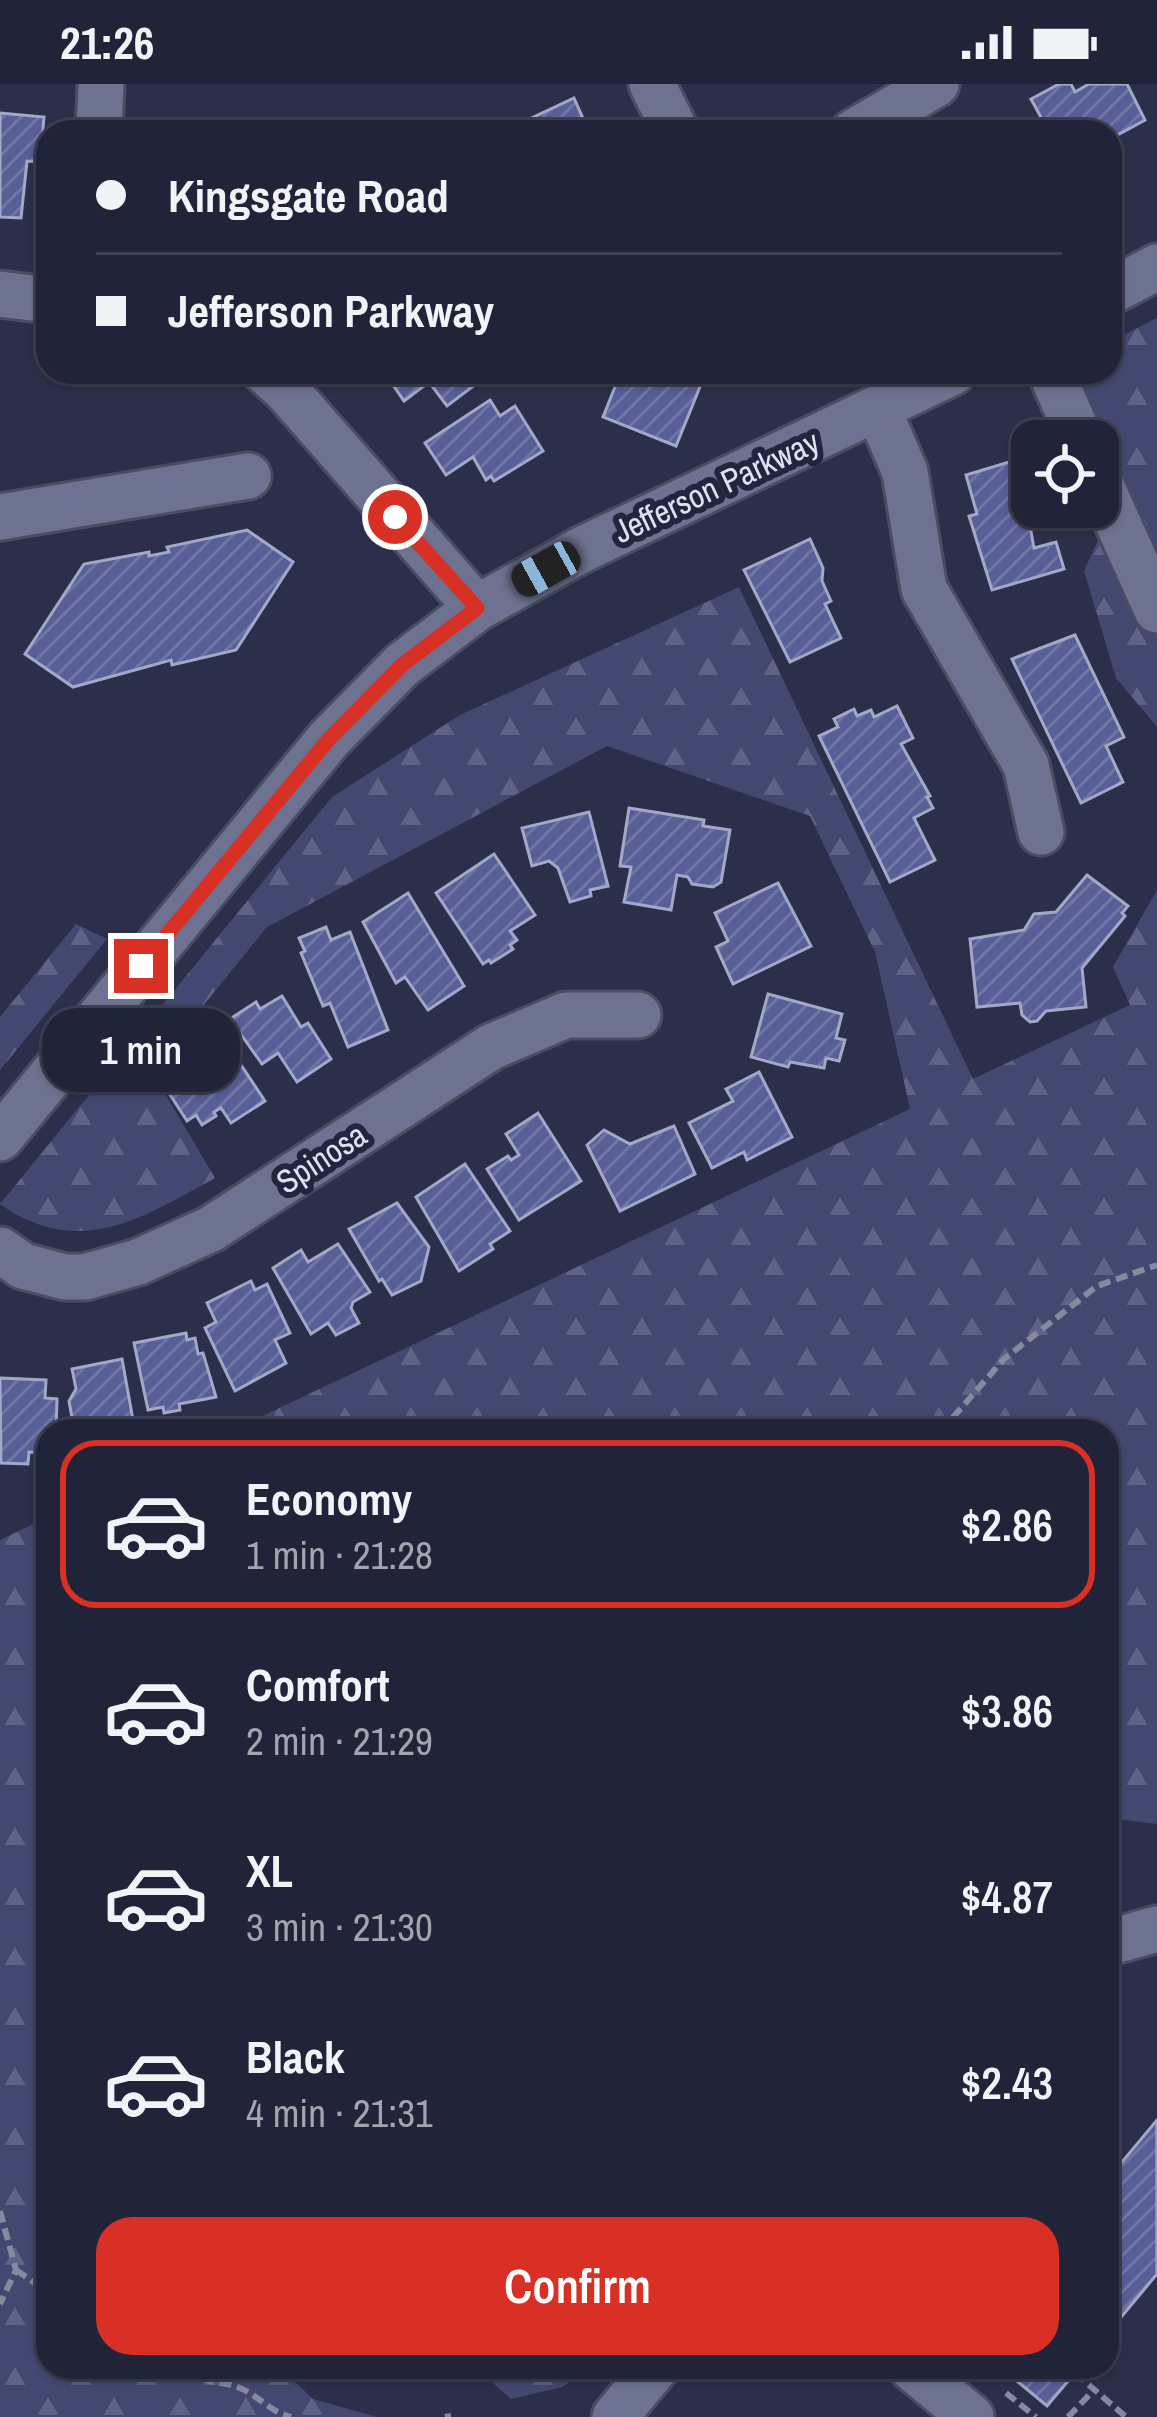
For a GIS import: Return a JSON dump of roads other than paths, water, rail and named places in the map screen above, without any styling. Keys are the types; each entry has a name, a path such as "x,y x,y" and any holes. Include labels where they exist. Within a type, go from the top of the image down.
{"street":[{"path":"99,120 100,84"},
{"path":"652,84 670,120"},
{"path":"874,120 936,84"},
{"path":"1122,286 1157,267"},
{"path":"0,295 36,299"},
{"path":"279,384 477,608"},
{"name":"Jefferson Parkway","path":"0,1138 329,739 402,665 477,608 581,550 929,384"},
{"path":"1056,384 1073,420"},
{"path":"878,409 905,472 924,589 1026,765 1041,832"},
{"path":"0,517 248,476"},
{"path":"1119,526 1157,610"},
{"name":"Spinosa","path":"0,1250 23,1266 65,1276 85,1277 138,1262 211,1229 491,1048 566,1015 638,1015"},
{"path":"1119,1940 1157,1929"},
{"path":"614,2417 646,2379"},
{"path":"925,2379 971,2417"}]}
